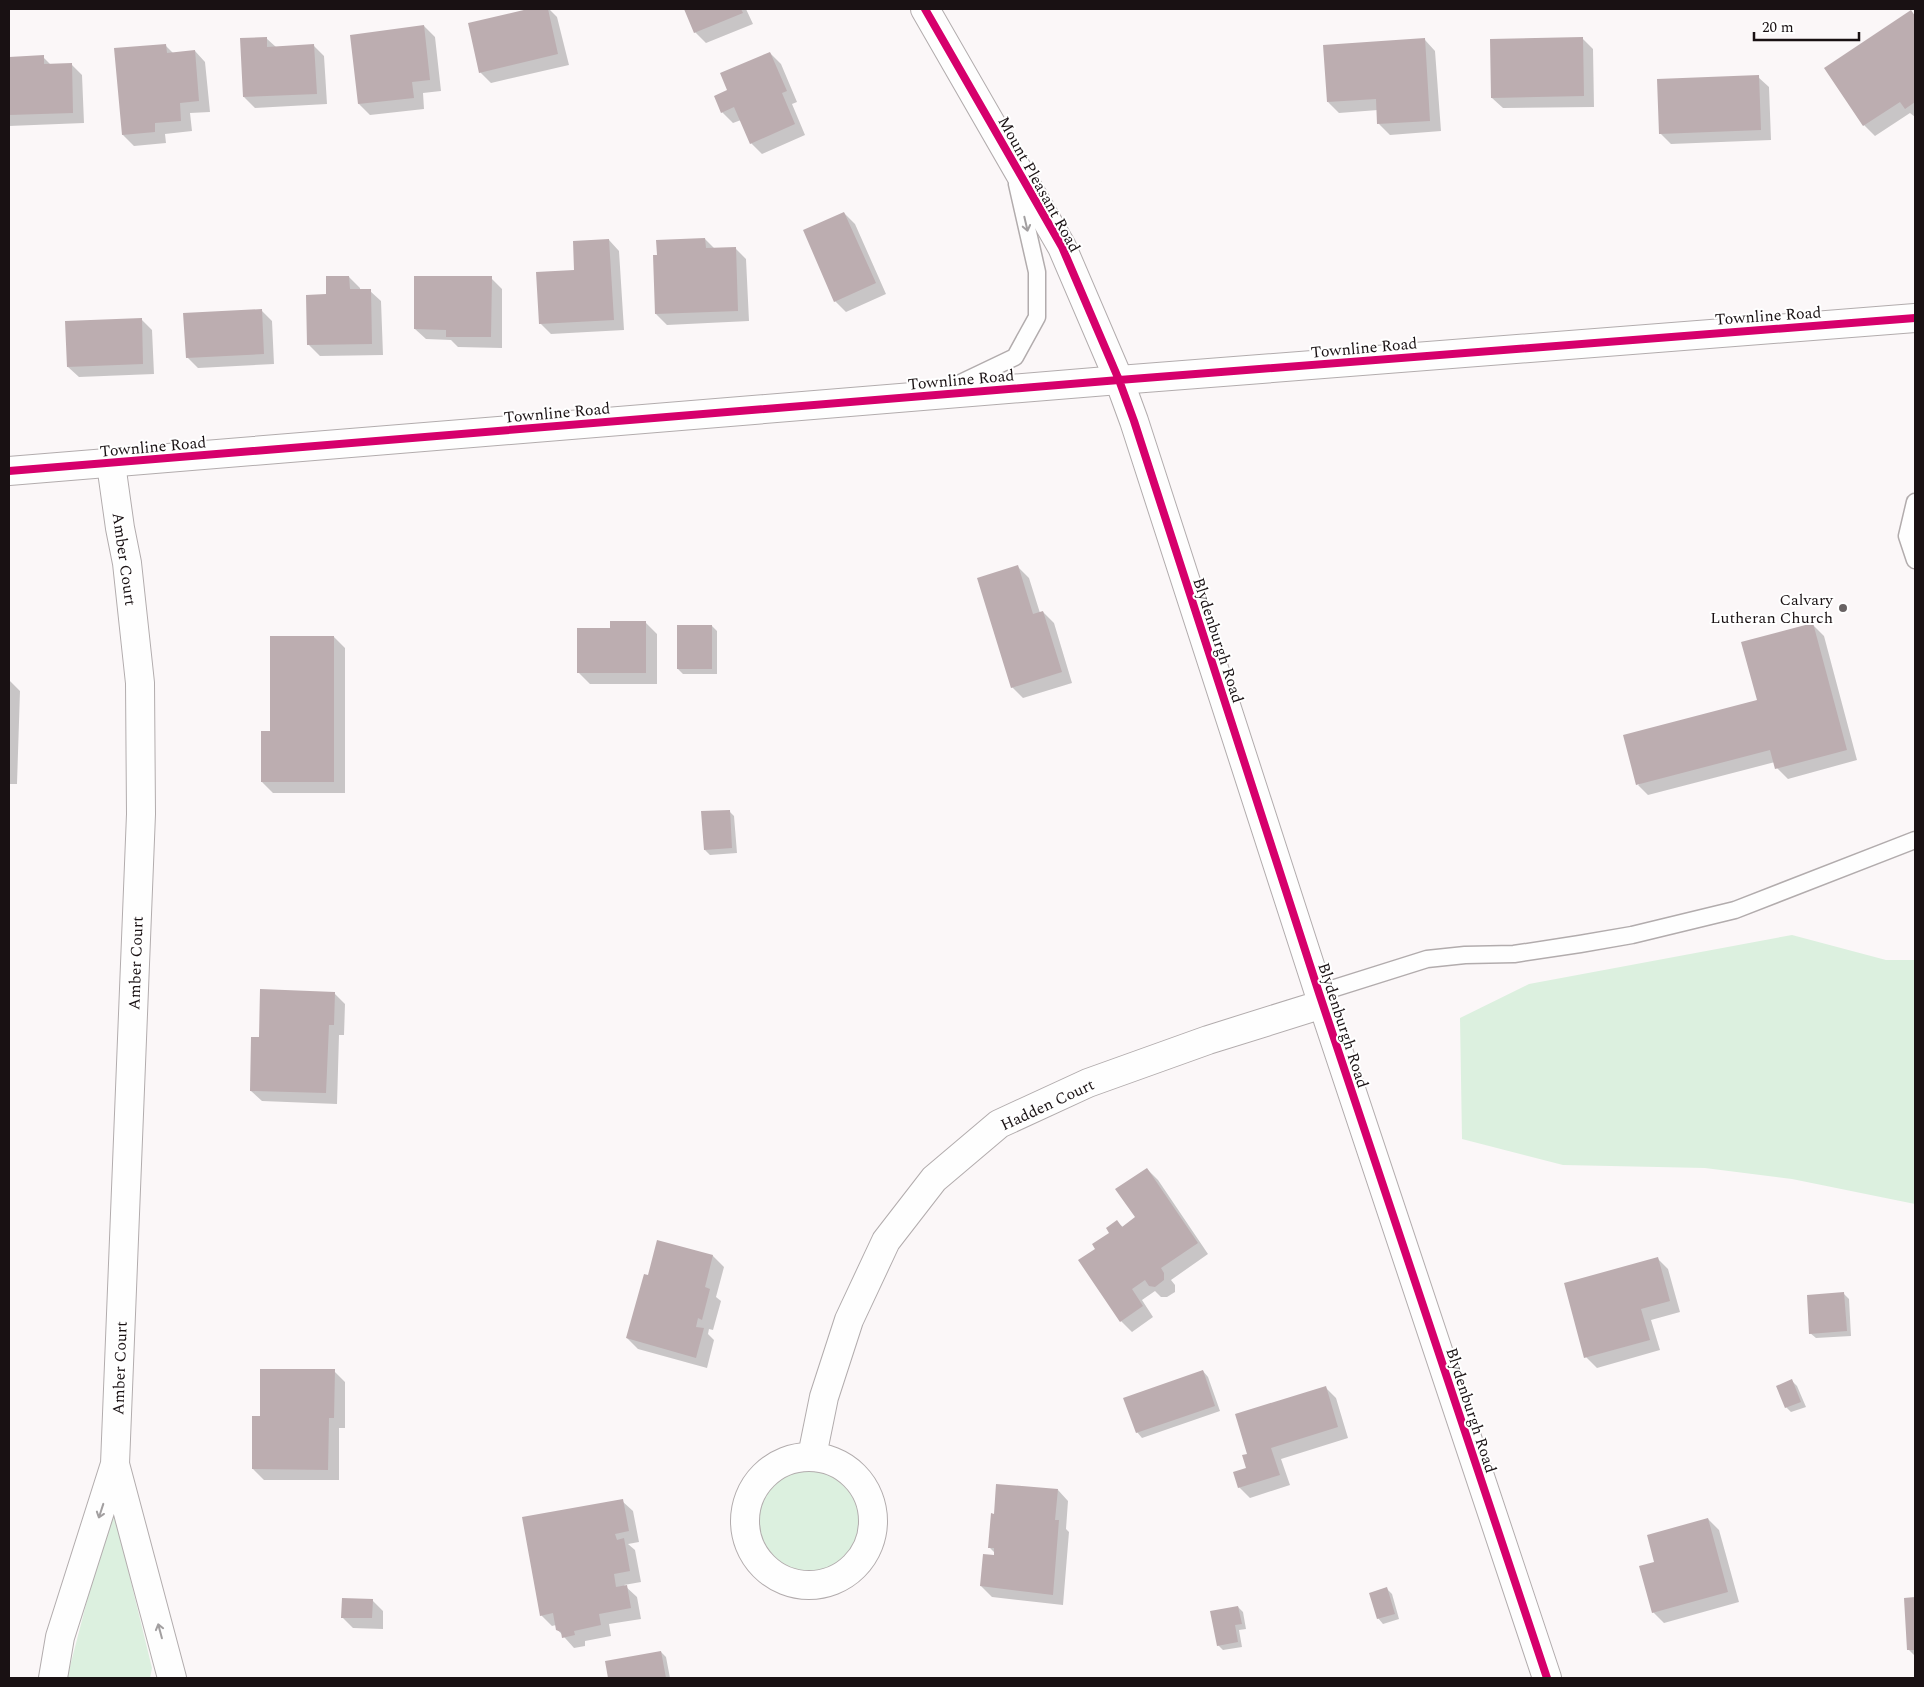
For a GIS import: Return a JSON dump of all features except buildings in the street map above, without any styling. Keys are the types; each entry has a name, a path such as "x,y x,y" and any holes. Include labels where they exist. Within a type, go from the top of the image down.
{"street":[{"name":"Mount Pleasant Road","path":"925,9 1062,247 1119,380"},
{"name":"Townline Road","path":"9,471 1119,380 1915,321"},
{"name":"Blydenburgh Road","path":"1119,380 1137,430 1321,999 1547,1678"},
{"name":"Amber Court","path":"52,1678 60,1637 116,1464 141,814 140,683 127,563 120,528 112,464"},
{"name":"Hadden Court","path":"812,1456 824,1397 849,1320 886,1241 934,1179 1000,1124 1088,1083 1321,999"},
{"path":"812,1456 833,1461 852,1473 865,1489 872,1510 872,1532 865,1552 852,1569 832,1580 811,1585 791,1582 772,1574 757,1559 748,1541 745,1521 748,1500 757,1482 772,1468 791,1459 812,1456"},
{"name":"Amber Court","path":"116,1464 172,1678"}],"lane":[{"path":"935,395 1015,356 1037,317 1037,272 1012,160"},
{"path":"1915,502 1907,536 1915,560"},
{"path":"1321,999 1427,959 1465,955 1514,954 1632,936 1735,910 1915,840"}],"green space":[{"path":"1792,935 1886,960 1915,960 1915,1204 1792,1179 1705,1168 1563,1165 1462,1139 1460,1018 1529,984"},
{"path":"810,1466 831,1470 848,1482 860,1499 864,1520 860,1541 848,1558 831,1570 810,1574 789,1570 772,1558 760,1541 756,1520 760,1499 772,1482 789,1470"},
{"path":"112,1504 152,1668 150,1678 67,1678"}],"cycle path":[{"path":"925,9 1062,247 1119,380 1134,421 1319,993 1547,1678"},
{"path":"9,471 1119,380 1915,318"}],"place":[{"name":"Calvary Lutheran Church","path":"1843,608"}]}
